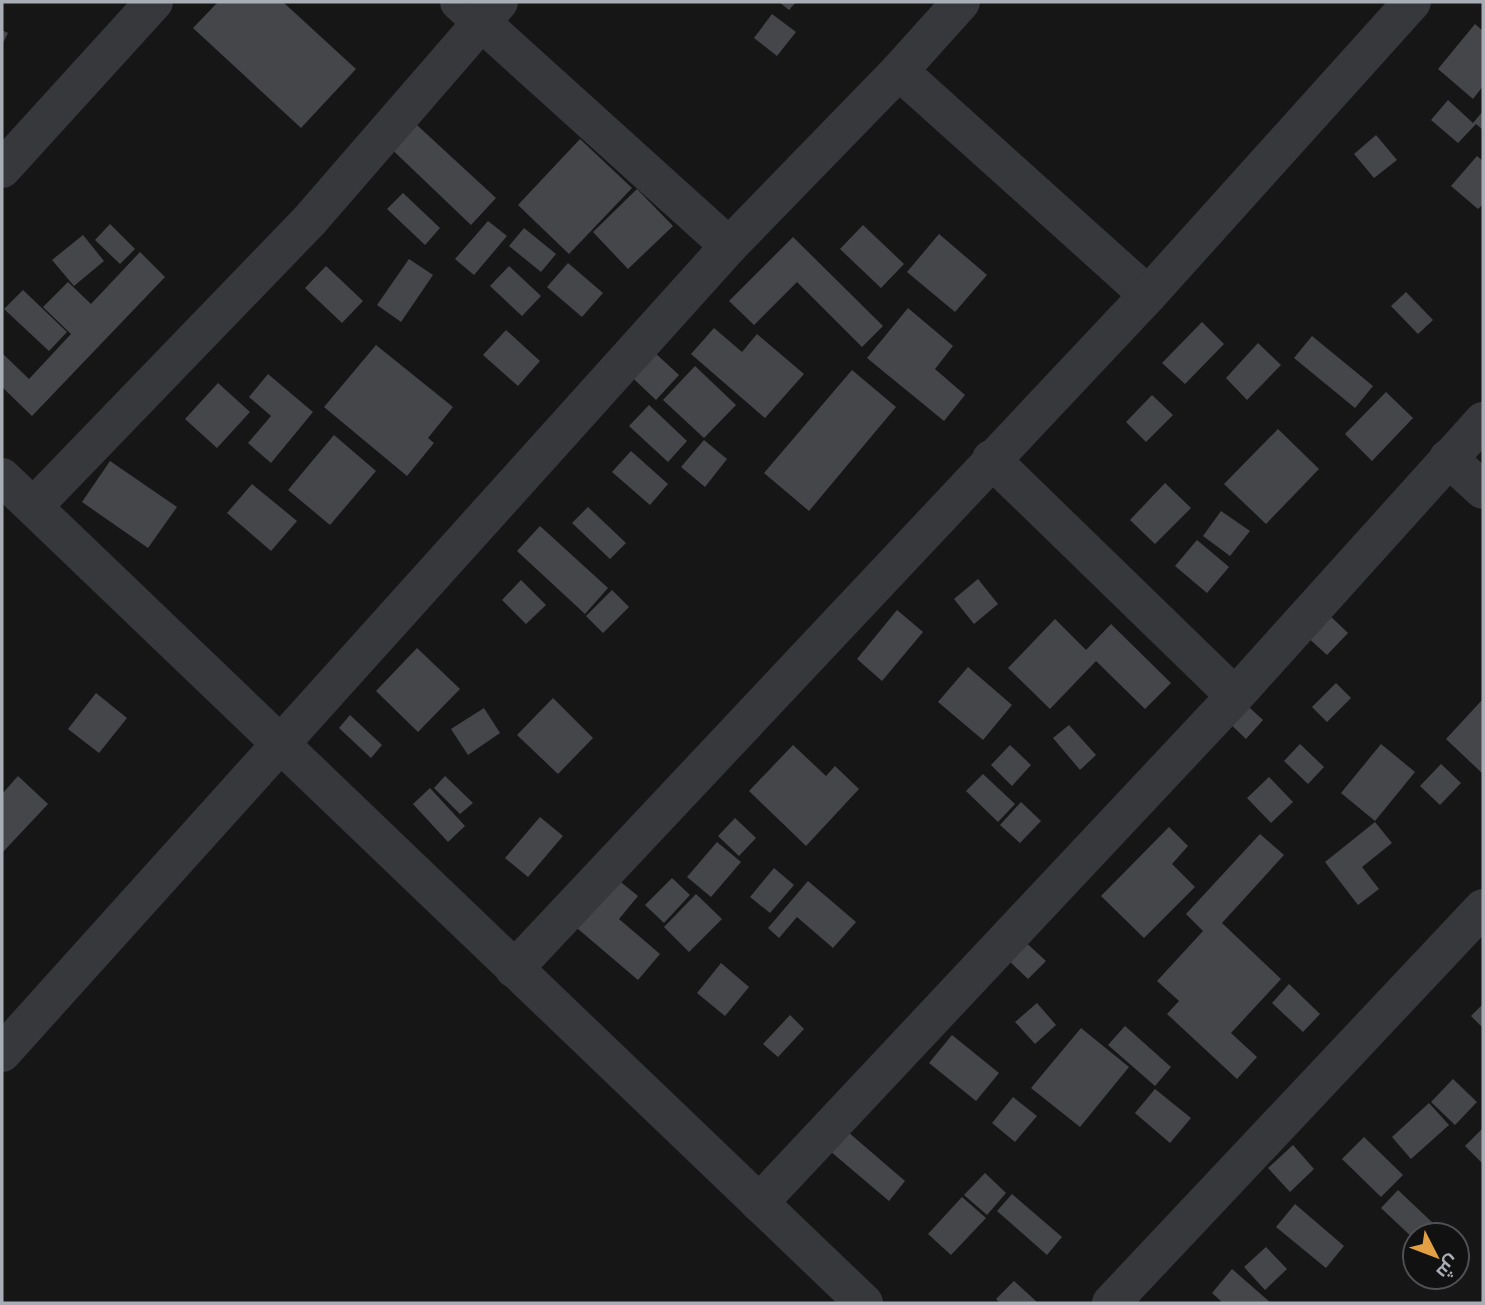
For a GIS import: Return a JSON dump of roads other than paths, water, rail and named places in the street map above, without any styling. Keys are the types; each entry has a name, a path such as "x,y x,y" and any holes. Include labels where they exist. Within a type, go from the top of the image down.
{"street":[{"path":"2,169 154,2"},
{"path":"2,1053 729,246 899,71 961,2"},
{"path":"514,969 1148,295 1412,2"},
{"path":"34,506 310,220 480,8 729,246"},
{"path":"899,71 1148,295"},
{"path":"759,1203 1235,696 1483,421"},
{"path":"1448,458 1483,490"},
{"path":"991,459 1235,696"},
{"path":"2,477 864,1303"},
{"path":"1111,1303 1481,915"}]}
